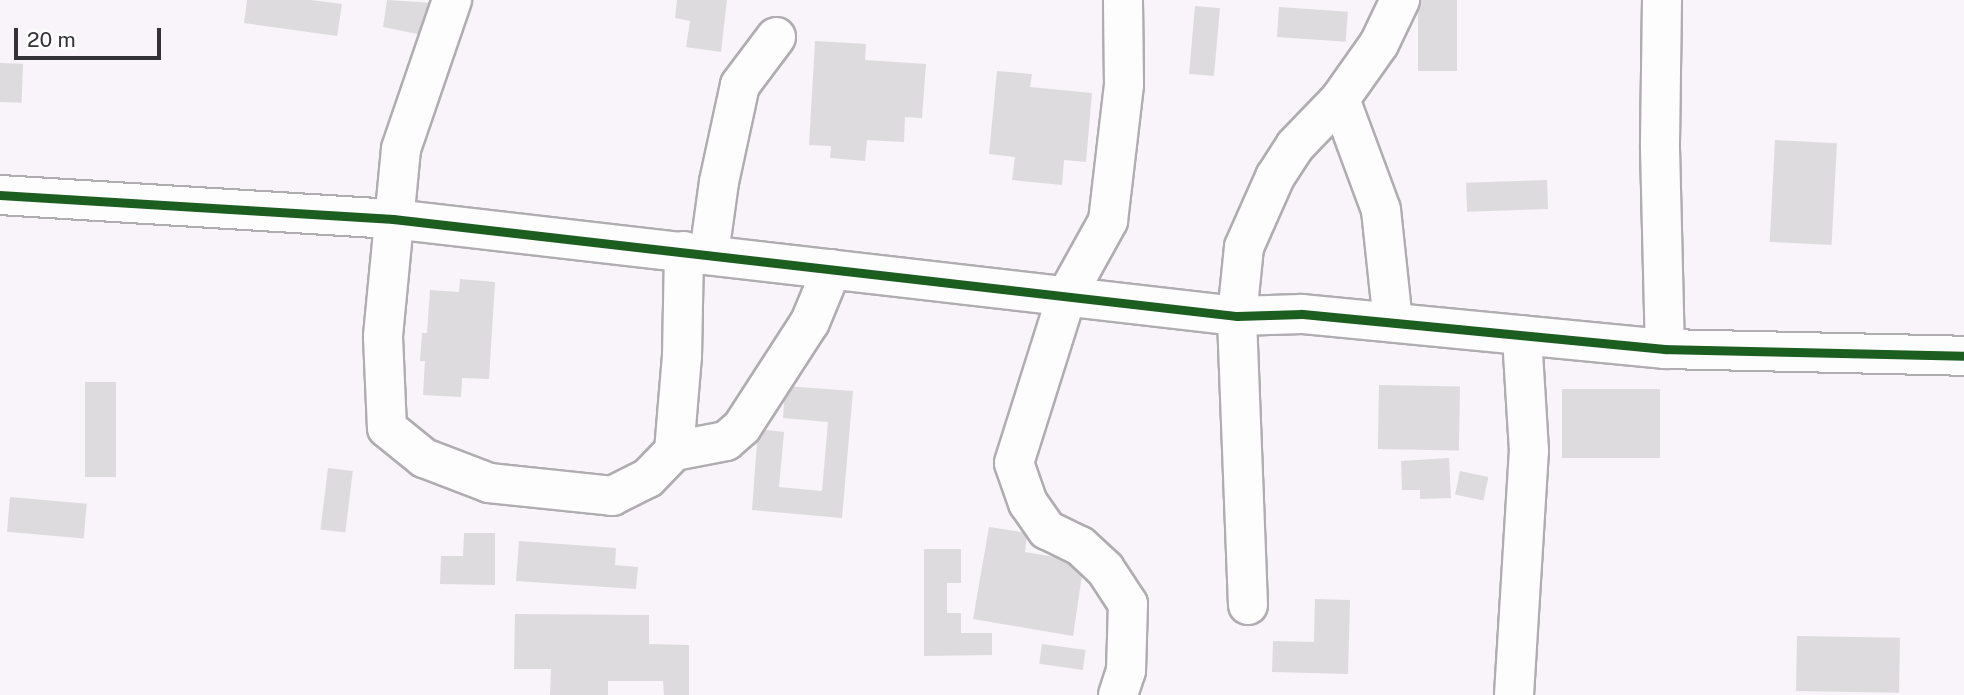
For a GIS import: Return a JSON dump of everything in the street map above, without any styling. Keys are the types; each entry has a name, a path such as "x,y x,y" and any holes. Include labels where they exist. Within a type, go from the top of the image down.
{"street":[{"path":"452,0 401,149 383,337 387,428 424,458 489,483 612,496 649,478 674,451 726,441 742,427 810,322 832,269"},
{"path":"1118,695 1126,671 1128,604 1105,569 1080,546 1047,530 1028,503 1014,463 1066,295 1108,221 1124,84 1123,0"},
{"path":"1248,605 1237,316 1244,247 1275,177 1295,146 1340,99 1379,44 1400,0"},
{"path":"1662,0 1660,148 1665,349"},
{"path":"674,451 682,356 696,253 719,182 740,85 776,37"},
{"path":"1340,99 1381,210 1393,322"},
{"path":"0,195 393,219 1237,316 1302,314 1665,349 1964,356"},
{"path":"1514,695 1529,451 1522,335"}],"building":[{"path":"247,0 311,0 342,4 337,36 244,23"},
{"path":"387,0 434,3 427,36 383,27"},
{"path":"677,0 727,0 721,52 686,47 690,21 675,18"},
{"path":"1418,0 1457,0 1457,71 1418,71"},
{"path":"1195,6 1220,8 1214,76 1189,74"},
{"path":"1279,7 1348,12 1346,42 1277,37"},
{"path":"815,41 866,44 865,60 926,64 922,118 905,117 904,142 867,140 865,161 830,158 831,146 809,145"},
{"path":"0,63 23,64 22,103 0,102"},
{"path":"997,71 1032,74 1030,87 1092,93 1086,162 1064,160 1062,185 1012,180 1015,157 989,154"},
{"path":"1775,140 1837,143 1832,245 1770,242"},
{"path":"1547,180 1548,209 1467,212 1466,183"},
{"path":"460,279 495,282 489,379 462,378 461,397 423,395 425,361 420,361 422,333 427,333 430,290 459,292"},
{"path":"85,382 116,382 116,477 85,477"},
{"path":"1379,385 1460,386 1459,450 1378,449"},
{"path":"785,386 853,391 842,518 752,510 758,429 784,432 779,487 822,491 828,422 783,418"},
{"path":"1562,389 1660,389 1660,458 1562,458"},
{"path":"1449,458 1451,498 1420,499 1420,490 1402,490 1401,461"},
{"path":"328,468 353,471 345,533 320,530"},
{"path":"1460,471 1488,477 1483,501 1455,494"},
{"path":"10,497 87,504 84,539 7,532"},
{"path":"989,527 1027,533 1025,552 1084,562 1073,636 973,619"},
{"path":"464,533 495,533 495,585 440,584 441,556 463,556"},
{"path":"519,541 616,548 615,565 638,567 636,589 516,581"},
{"path":"924,549 961,549 961,583 947,583 947,613 961,613 961,633 992,633 992,655 924,656"},
{"path":"1315,599 1350,600 1348,674 1272,672 1273,641 1314,642"},
{"path":"515,614 649,615 649,644 689,645 689,695 664,695 663,681 608,681 608,695 550,695 551,669 514,669"},
{"path":"1797,636 1900,638 1899,693 1796,691"},
{"path":"1042,644 1086,650 1083,670 1039,664"}],"cycle path":[{"path":"0,195 393,219 1237,316 1302,314 1665,349 1964,356"}]}
